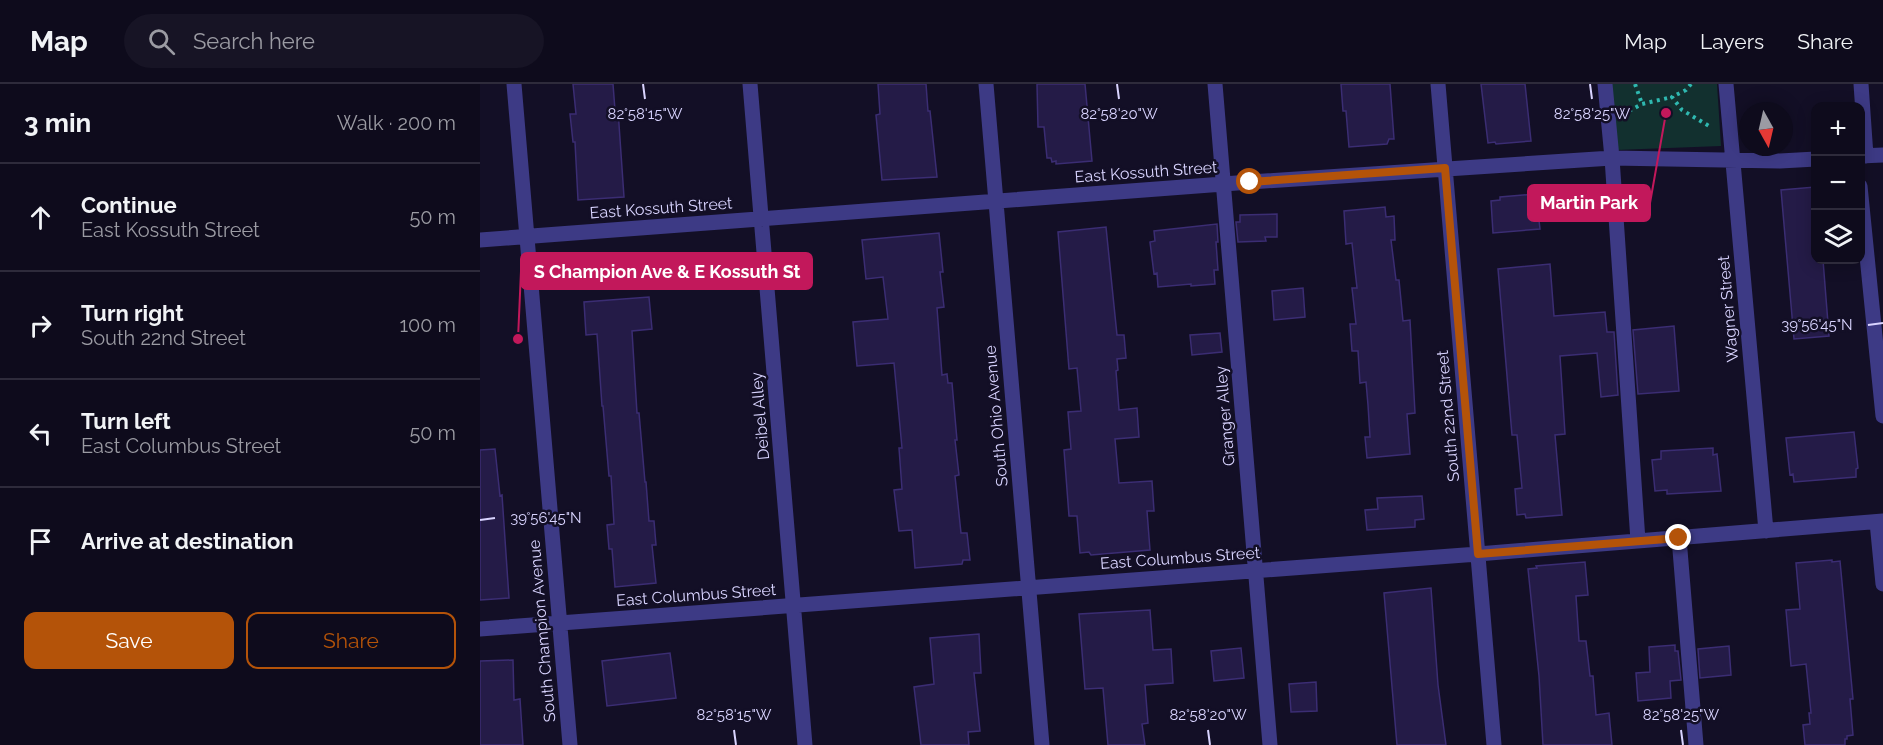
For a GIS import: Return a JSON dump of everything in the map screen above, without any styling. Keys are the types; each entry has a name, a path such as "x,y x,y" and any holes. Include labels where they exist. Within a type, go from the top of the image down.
{"street":[{"name":"South Champion Avenue","path":"514,84 570,745"},
{"name":"Deibel Alley","path":"750,84 806,745"},
{"name":"South Ohio Avenue","path":"986,84 1042,745"},
{"name":"Granger Alley","path":"1215,84 1270,745"},
{"name":"South 22nd Street","path":"1438,84 1494,745"},
{"path":"1605,84 1638,541"},
{"name":"Wagner Street","path":"1726,84 1766,531"},
{"path":"1861,84 1862,102"},
{"path":"1865,156 1883,154"},
{"name":"East Kossuth Street","path":"480,240 1445,168 1612,158 1780,161 1811,159"},
{"path":"1862,210 1883,416"},
{"path":"1880,521 1883,584"},
{"name":"East Columbus Street","path":"480,629 1478,554 1880,521"},
{"path":"1679,538 1696,745"}],"path":[{"path":"1635,84 1642,104"},
{"path":"1608,118 1623,115 1642,104 1672,97 1686,90 1691,84"},
{"path":"1672,97 1682,110 1709,126 1714,134 1730,135"}],"green space":[{"path":"1610,84 1717,84 1721,146 1616,150"}],"building":[{"path":"573,84 613,84 615,110 618,110 624,197 578,200 575,142 573,142 570,114 576,114"},
{"path":"878,84 926,84 937,177 882,180 876,115 880,114"},
{"path":"1037,84 1085,84 1092,161 1056,164 1056,161 1052,162 1051,158 1047,158 1044,127 1038,127"},
{"path":"1341,84 1390,84 1394,139 1389,139 1387,144 1349,147"},
{"path":"1481,84 1525,84 1531,141 1488,143"},
{"path":"1811,187 1811,264 1823,264 1829,336 1794,339 1781,190"},
{"path":"1536,194 1540,229 1493,233 1491,201 1500,200 1500,197"},
{"path":"1385,207 1386,217 1394,216 1395,240 1391,240 1396,280 1399,280 1403,321 1410,320 1415,413 1407,414 1410,454 1367,458 1365,437 1370,437 1366,382 1360,383 1358,351 1352,351 1350,324 1356,324 1352,288 1357,288 1352,243 1346,244 1344,211"},
{"path":"1277,214 1277,237 1265,237 1266,241 1238,242 1236,222 1240,222 1240,215"},
{"path":"1217,224 1218,270 1214,270 1215,284 1158,287 1150,242 1155,241 1154,231"},
{"path":"1106,227 1117,335 1124,335 1126,358 1117,359 1119,410 1137,408 1139,437 1115,439 1119,483 1152,481 1154,511 1147,511 1150,550 1091,555 1089,552 1080,553 1077,516 1069,516 1064,450 1071,449 1068,412 1081,411 1077,368 1069,369 1058,232"},
{"path":"939,233 944,307 937,308 942,375 947,374 948,383 952,383 959,475 955,476 961,533 967,533 970,560 963,560 962,564 915,568 912,530 899,531 894,490 902,489 899,448 902,448 894,363 857,366 853,322 888,319 883,277 866,279 862,240"},
{"path":"1550,264 1554,316 1605,312 1607,332 1614,332 1618,395 1601,397 1597,353 1560,356 1565,434 1555,435 1562,515 1526,518 1525,514 1517,515 1515,489 1522,488 1517,435 1512,435 1498,269"},
{"path":"1303,288 1305,317 1274,320 1272,291"},
{"path":"649,297 652,329 632,331 637,413 639,413 649,521 654,521 656,545 652,545 656,583 615,587 612,549 609,549 607,525 614,524 611,476 609,476 602,406 597,334 586,335 584,302"},
{"path":"1674,326 1679,391 1638,394 1633,330"},
{"path":"1220,333 1222,352 1192,355 1190,335"},
{"path":"1854,432 1858,468 1856,477 1794,482 1793,474 1790,475 1786,438"},
{"path":"1713,448 1713,455 1717,454 1721,491 1667,494 1667,490 1655,491 1652,460 1661,459 1661,451"},
{"path":"495,449 500,496 502,495 509,598 480,600 480,450"},
{"path":"1422,496 1424,519 1415,520 1415,527 1367,530 1365,510 1378,509 1377,498"},
{"path":"1832,560 1832,562 1840,561 1853,699 1850,699 1853,735 1847,736 1845,745 1805,745 1803,725 1810,724 1809,713 1811,713 1806,664 1791,666 1786,610 1800,609 1796,563"},
{"path":"1585,562 1588,595 1576,596 1579,641 1586,641 1590,676 1593,676 1596,715 1609,713 1612,745 1543,745 1539,676 1528,569 1537,568 1536,566"},
{"path":"1431,588 1438,685 1446,745 1397,745 1384,593"},
{"path":"1150,610 1153,650 1171,649 1173,683 1145,685 1148,723 1142,724 1145,745 1108,745 1103,688 1085,689 1079,614"},
{"path":"979,634 981,673 974,673 980,731 968,732 969,745 921,745 914,687 934,684 930,638"},
{"path":"1675,645 1675,651 1678,651 1681,680 1670,681 1671,698 1638,701 1636,673 1650,672 1649,647"},
{"path":"1729,646 1731,675 1700,678 1698,649"},
{"path":"1241,648 1244,678 1214,681 1211,651"},
{"path":"670,653 676,698 607,706 602,661"},
{"path":"513,660 514,700 520,699 523,745 480,745 480,661"},
{"path":"1316,682 1317,711 1291,712 1289,684"}],"place":[{"name":"Martin Park","path":"1666,113"},
{"name":"S Champion Ave & E Kossuth St","path":"518,339"}],"route":[{"path":"1250,182 1445,168 1478,554 1679,538"}]}
